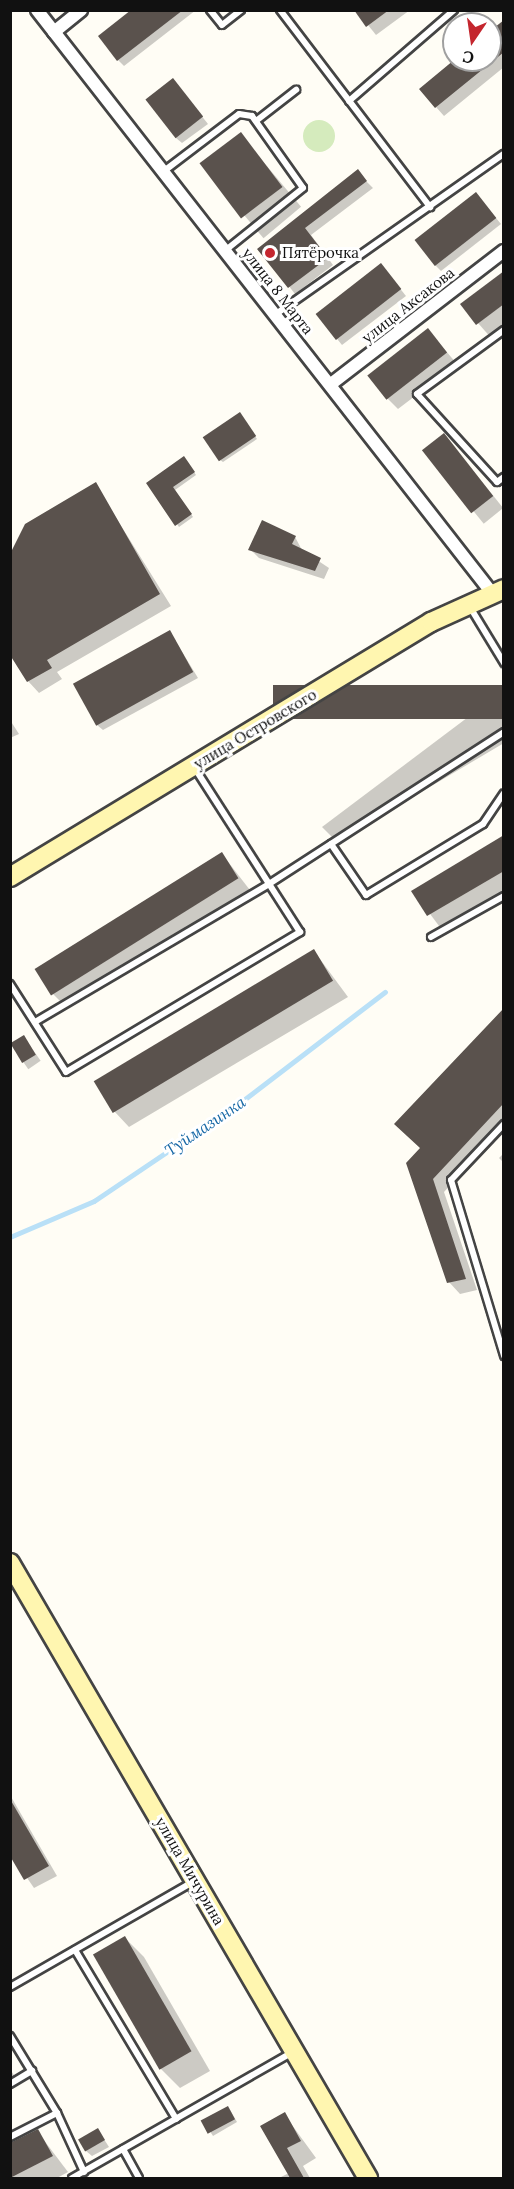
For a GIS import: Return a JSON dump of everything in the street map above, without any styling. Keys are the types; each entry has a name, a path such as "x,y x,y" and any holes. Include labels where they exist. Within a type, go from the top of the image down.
{"street":[{"name":"улица 8 Марта","path":"37,10 331,384 498,591"},
{"path":"54,32 81,10"},
{"name":"улица Аксакова","path":"331,384 504,251"},
{"name":"улица Островского","path":"10,877 468,604 498,591"},
{"name":"улица Мичурина","path":"10,1563 368,2178"}],"lane":[{"path":"210,10 222,25 241,10"},
{"path":"280,10 430,207"},
{"path":"349,101 454,10"},
{"path":"256,121 296,90"},
{"path":"164,171 239,114 249,114 256,121 301,180 302,191 226,250"},
{"path":"276,314 504,154"},
{"path":"504,330 417,394 497,482 504,477"},
{"path":"468,604 504,663"},
{"path":"35,1022 269,884 504,732"},
{"path":"10,984 66,1072 300,932 194,766"},
{"path":"331,844 366,896 483,824 504,793"},
{"path":"431,937 504,896"},
{"path":"504,1124 451,1180 504,1356"},
{"path":"10,1987 195,1880"},
{"path":"75,1950 176,2119"},
{"path":"10,2036 57,2113 84,2172"},
{"path":"72,2178 295,2051"},
{"path":"10,2084 32,2071"},
{"path":"10,2137 57,2113"},
{"path":"123,2149 139,2178"}],"green space":[{"path":"319,120 330,125 335,136 330,147 319,152 308,147 303,136 308,125"}],"building":[{"path":"131,10 183,10 117,61 98,36"},
{"path":"354,10 389,10 366,27"},
{"path":"504,20 504,52 502,54 502,22"},
{"path":"442,70 442,72 479,72 435,108 419,89"},
{"path":"173,78 203,117 176,138 145,100"},
{"path":"241,132 283,187 241,218 199,163"},
{"path":"358,169 367,181 305,228 328,258 288,288 257,249"},
{"path":"476,192 496,218 435,266 415,240"},
{"path":"381,263 401,289 336,340 316,314"},
{"path":"504,271 504,304 476,325 460,304"},
{"path":"428,328 447,352 386,400 367,375"},
{"path":"240,412 256,436 219,461 203,437"},
{"path":"444,433 493,496 471,513 422,450"},
{"path":"184,456 195,472 173,487 192,514 175,526 146,483"},
{"path":"96,482 160,594 47,660 52,668 27,682 10,655 10,554 25,524"},
{"path":"262,520 296,536 292,544 321,558 315,571 248,550"},
{"path":"170,630 193,672 96,726 73,684"},
{"path":"273,685 504,685 504,719 273,719"},
{"path":"504,835 504,871 427,916 411,891"},
{"path":"222,852 238,878 51,995 35,969"},
{"path":"314,949 333,981 113,1113 94,1081"},
{"path":"504,1008 504,1103 433,1179 466,1279 447,1283 406,1163 420,1148 394,1124"},
{"path":"24,1035 36,1055 22,1063 10,1043"},
{"path":"10,1799 49,1866 24,1880 10,1856"},
{"path":"125,1936 192,2051 159,2070 93,1954"},
{"path":"228,2106 235,2119 208,2134 201,2121"},
{"path":"285,2112 301,2141 287,2148 304,2178 290,2178 260,2126"},
{"path":"98,2128 105,2140 85,2152 78,2140"},
{"path":"38,2129 53,2156 10,2178 10,2143"}],"waterway":[{"name":"Туймазинка","path":"10,1237 94,1201 241,1102 385,992"}],"place":[{"name":"Пятёрочка","path":"270,253"}]}
